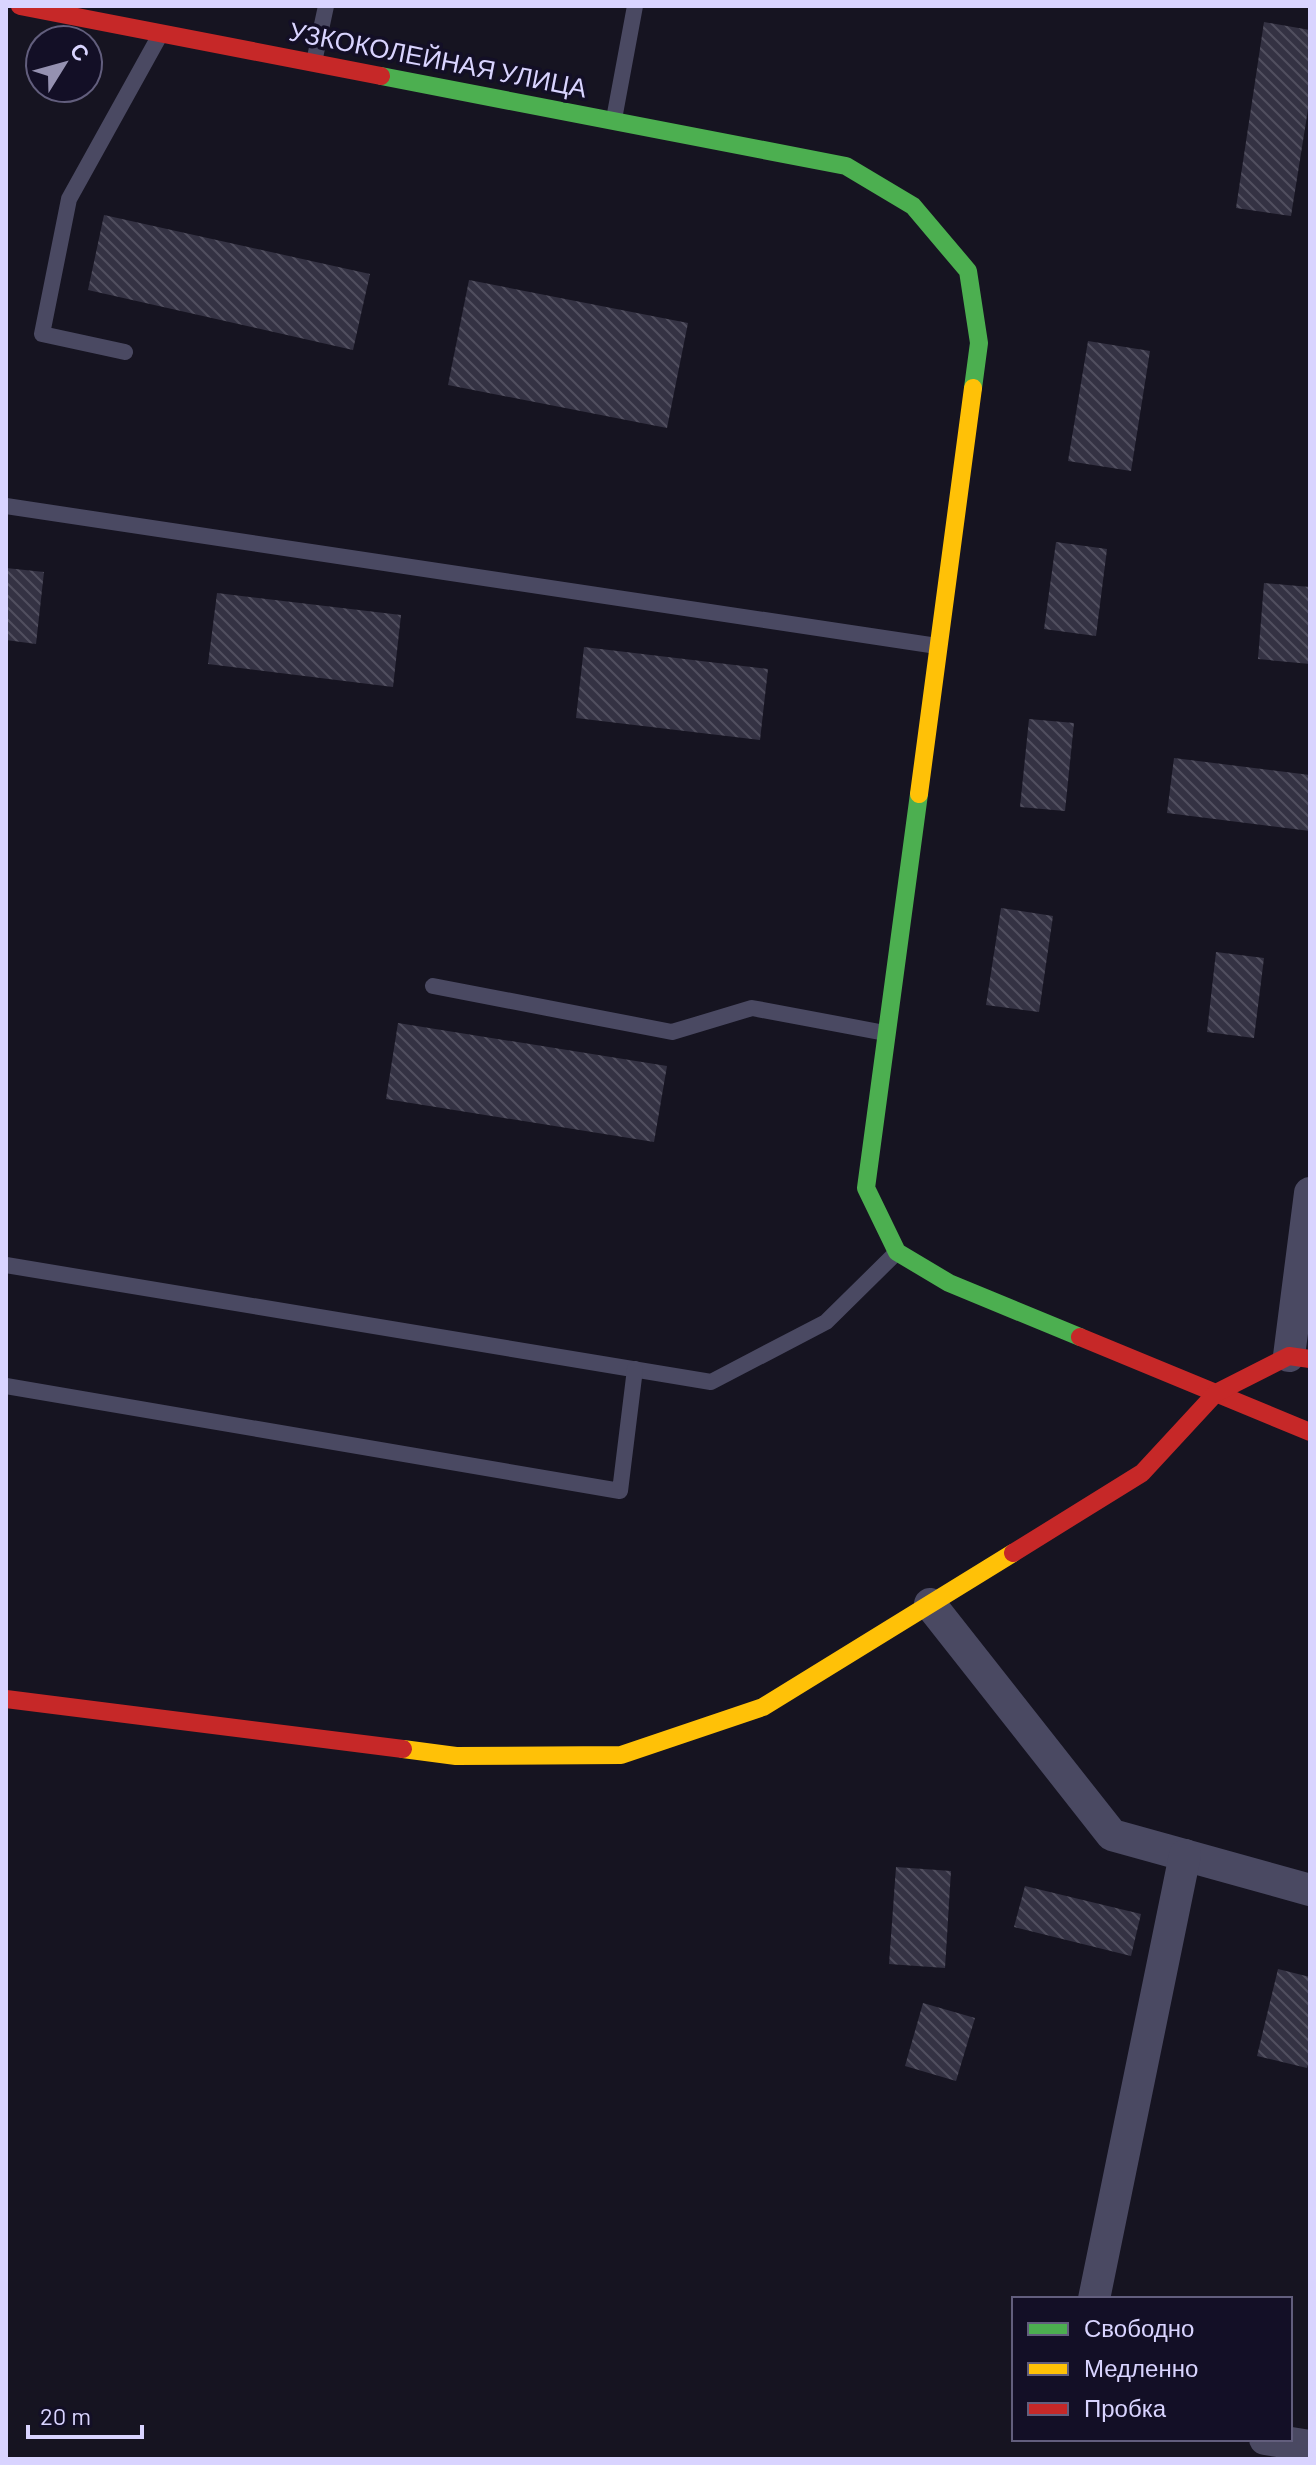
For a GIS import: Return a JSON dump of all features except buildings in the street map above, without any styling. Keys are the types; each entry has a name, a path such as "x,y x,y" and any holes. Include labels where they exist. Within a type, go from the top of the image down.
{"street":[{"name":"УЗКОКОЛЕЙНАЯ УЛИЦА","path":"20,6 846,166 913,206 968,271 979,343 866,1188 897,1252"},
{"path":"6,1699 456,1756 621,1755 763,1707 1142,1473 1216,1393 1299,1357 1310,1193"},
{"path":"897,1252 949,1283 1310,1432"},
{"path":"930,1604 1112,1835 1310,1890"},
{"path":"1094,2297 1185,1855"},
{"path":"1278,2441 1310,2446"}],"lane":[{"path":"314,63 326,6"},
{"path":"614,121 635,6"},
{"path":"125,352 42,334 69,199 161,33"},
{"path":"6,506 938,646"},
{"path":"433,986 672,1032 752,1008 887,1033"},
{"path":"6,1265 711,1382 826,1322 897,1252"},
{"path":"6,1386 620,1491 635,1369"}],"traffic: fast":[{"path":"381,76 846,166 913,206 968,271 979,343 973,388"},
{"path":"919,794 866,1188 897,1252 949,1283 1080,1337"}],"traffic: slow":[{"path":"919,794 973,388"},
{"path":"403,1749 456,1756 621,1755 763,1707 1013,1553"}],"traffic: jam":[{"path":"20,6 381,76"},
{"path":"1080,1337 1310,1432"},
{"path":"1013,1553 1142,1473 1216,1393 1289,1356 1310,1359"},
{"path":"6,1699 403,1749"}]}
